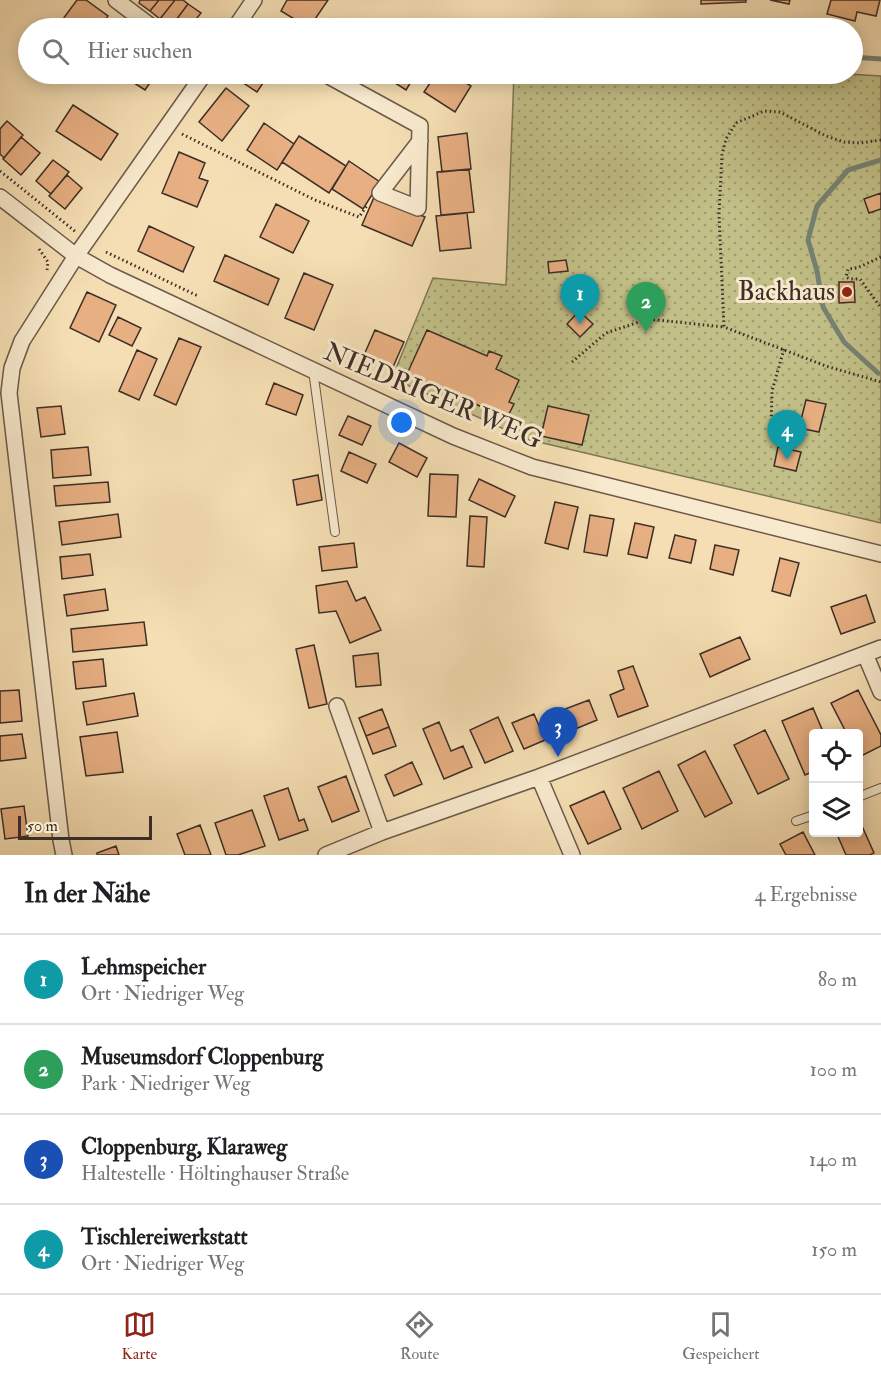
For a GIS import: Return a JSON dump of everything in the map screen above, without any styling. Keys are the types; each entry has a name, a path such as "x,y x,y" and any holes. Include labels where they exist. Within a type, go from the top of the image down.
{"street":[{"path":"116,0 140,18"},
{"path":"244,18 254,0"},
{"path":"64,855 9,393 12,368 22,341 57,285 197,84"},
{"path":"343,84 420,126 420,141 418,208 380,193 420,141"},
{"name":"NIEDRIGER WEG","path":"0,197 76,256 121,280 453,436 532,467 881,554"},
{"path":"326,855 382,832 539,777 881,648"},
{"path":"866,654 881,692"},
{"path":"337,706 382,832"},
{"path":"539,777 572,855"}],"lane":[{"path":"313,370 335,532"},
{"path":"863,795 881,788"},
{"path":"796,821 809,816"}],"path":[{"path":"724,327 719,214 722,155 726,139 736,123 764,111 780,112 826,136 844,142 860,143 881,140"},
{"path":"167,127 315,200 359,217 376,192 380,193"},
{"path":"0,171 87,240 111,255 204,299"},
{"path":"38,249 48,262 47,279 57,285"},
{"path":"881,257 848,269 846,277 860,279 881,309"},
{"path":"572,362 606,333 648,319 724,327 826,366 881,382"},
{"path":"784,349 772,391 771,430 797,438"}],"shaded area":[{"path":"863,75 881,76 881,523 526,439 392,378 433,278 506,285 514,84 863,84"}],"building":[{"path":"77,0 86,0 108,16 106,18 64,18"},
{"path":"140,0 159,0 150,11 139,3"},
{"path":"159,0 175,0 161,18 150,11"},
{"path":"175,0 183,0 188,4 178,18 161,18"},
{"path":"287,0 328,0 316,18 293,18 281,11"},
{"path":"701,0 746,0 746,2 701,4"},
{"path":"770,0 790,0 789,4"},
{"path":"831,0 880,0 876,16 857,12 856,18 843,18 827,14"},
{"path":"188,4 201,13 197,18 178,18"},
{"path":"136,84 149,84 145,90"},
{"path":"245,84 262,84 257,92"},
{"path":"397,84 410,84 406,90"},
{"path":"429,84 468,84 471,86 455,112 424,92"},
{"path":"226,88 249,106 222,141 199,122"},
{"path":"73,105 118,134 101,160 56,131"},
{"path":"7,121 23,135 4,158 0,154 0,129"},
{"path":"264,123 294,144 277,170 247,150"},
{"path":"467,133 471,169 442,172 438,137"},
{"path":"299,136 346,166 329,193 282,162"},
{"path":"21,137 40,153 21,175 3,159"},
{"path":"179,152 205,163 199,178 208,181 197,207 162,193"},
{"path":"53,160 69,172 51,194 36,181"},
{"path":"349,161 380,182 363,209 332,189"},
{"path":"469,169 474,212 441,215 437,172"},
{"path":"67,175 82,188 65,209 49,196"},
{"path":"881,193 881,209 869,213 864,199"},
{"path":"375,195 425,217 412,246 362,225"},
{"path":"276,204 309,221 293,253 260,237"},
{"path":"467,213 471,248 440,251 436,216"},
{"path":"149,226 194,247 183,272 138,251"},
{"path":"225,255 279,279 268,305 214,281"},
{"path":"566,260 568,271 549,273 548,262"},
{"path":"304,273 333,285 314,330 285,318"},
{"name":"Backhaus","path":"839,282 854,282 855,302 839,303"},
{"path":"87,292 116,305 99,342 70,328"},
{"path":"579,311 593,324 580,337 567,324"},
{"path":"118,317 141,328 132,346 109,335"},
{"path":"375,330 404,342 393,367 364,355"},
{"path":"427,330 487,356 489,351 502,356 496,369 519,380 509,402 514,404 507,418 407,374"},
{"path":"179,338 201,347 176,405 154,395"},
{"path":"137,350 157,359 139,400 119,391"},
{"path":"274,383 303,395 296,415 266,404"},
{"path":"806,400 826,404 819,432 799,428"},
{"path":"61,406 65,434 41,437 37,408"},
{"path":"548,406 589,415 582,445 541,436"},
{"path":"348,416 371,426 362,445 339,435"},
{"path":"399,443 427,458 417,477 389,462"},
{"path":"88,447 91,475 53,478 51,450"},
{"path":"778,447 801,452 796,471 774,466"},
{"path":"349,452 376,464 367,483 341,471"},
{"path":"430,474 458,475 456,517 428,516"},
{"path":"318,475 322,500 297,505 293,480"},
{"path":"479,479 515,496 505,517 469,500"},
{"path":"108,482 110,502 56,506 54,486"},
{"path":"555,502 578,507 568,549 545,543"},
{"path":"118,514 121,537 62,545 59,522"},
{"path":"590,515 614,519 607,556 584,552"},
{"path":"470,516 487,517 484,567 467,566"},
{"path":"635,523 654,527 647,558 628,554"},
{"path":"675,535 696,540 691,563 669,558"},
{"path":"354,543 357,567 322,571 319,547"},
{"path":"715,545 739,550 733,575 710,569"},
{"path":"90,554 93,575 62,579 60,557"},
{"path":"780,558 799,563 790,596 772,591"},
{"path":"347,581 356,601 365,597 381,630 350,643 336,611 319,613 316,586"},
{"path":"105,589 108,610 67,616 64,595"},
{"path":"866,595 875,622 841,634 831,607"},
{"path":"144,622 147,645 73,652 71,629"},
{"path":"740,637 750,659 710,677 700,654"},
{"path":"314,645 327,704 309,708 296,649"},
{"path":"378,653 381,685 356,687 353,656"},
{"path":"103,659 106,686 76,689 73,662"},
{"path":"633,666 648,706 618,717 610,695 624,689 618,671"},
{"path":"19,690 22,721 0,723 0,691"},
{"path":"858,690 881,735 881,746 863,755 863,729 844,729 831,703"},
{"path":"134,693 138,716 87,725 83,702"},
{"path":"589,700 597,720 568,732 560,711"},
{"path":"813,708 822,729 809,729 809,773 805,775 782,721"},
{"path":"382,709 389,727 366,736 359,718"},
{"path":"534,714 545,740 524,749 512,723"},
{"path":"498,717 513,751 485,763 470,730"},
{"path":"439,722 451,751 463,746 472,767 444,779 423,729"},
{"path":"389,727 396,746 373,754 366,736"},
{"path":"765,730 789,779 758,794 734,745"},
{"path":"117,732 123,772 86,776 80,737"},
{"path":"22,734 26,758 0,761 0,736"},
{"path":"705,751 732,803 705,817 678,765"},
{"path":"412,762 422,784 394,796 385,775"},
{"path":"659,771 678,811 642,829 623,788"},
{"path":"346,776 359,811 332,822 318,787"},
{"path":"288,788 299,821 304,819 308,830 279,840 264,796"},
{"path":"604,791 621,829 588,844 570,806"},
{"path":"24,806 28,836 5,839 1,809"},
{"path":"252,810 265,846 238,855 226,855 215,823"},
{"path":"200,825 211,855 185,855 177,834"},
{"path":"863,828 874,853 846,855 838,837 863,837"},
{"path":"803,832 815,855 786,855 780,844"},
{"path":"116,846 119,855 97,855 97,853"}],"waterway":[{"path":"863,58 881,59"},
{"path":"878,373 844,342 823,307 817,271 808,240 817,206 848,170 881,160"}],"place":[{"name":"Backhaus","path":"847,292"},
{"name":"Lehmspeicher","path":"580,324"},
{"name":"Museumsdorf Cloppenburg","path":"646,332"},
{"name":"Tischlereiwerkstatt","path":"787,460"},
{"name":"Cloppenburg, Klaraweg","path":"558,757"}]}
